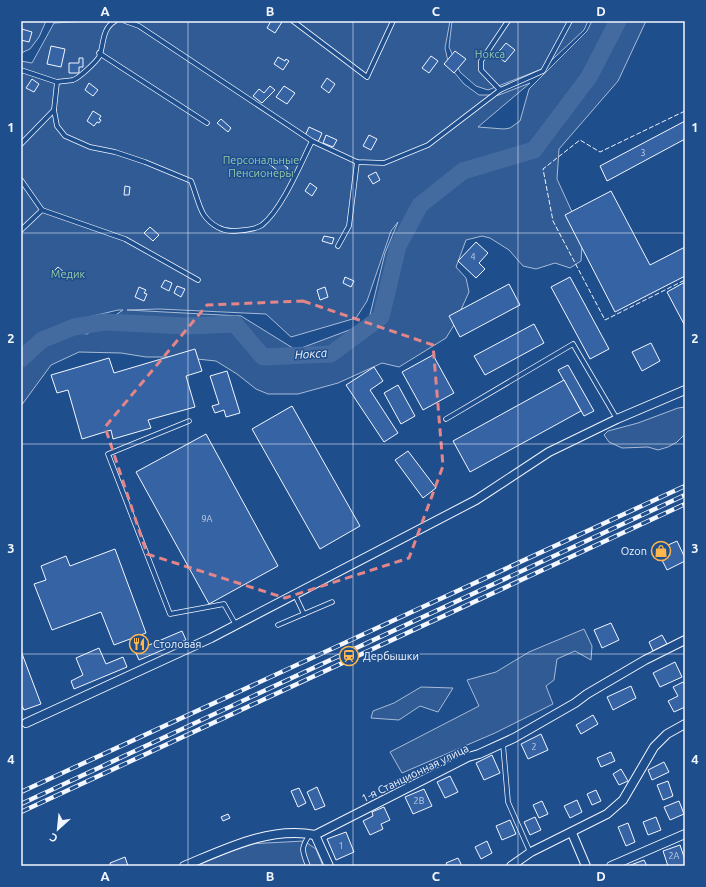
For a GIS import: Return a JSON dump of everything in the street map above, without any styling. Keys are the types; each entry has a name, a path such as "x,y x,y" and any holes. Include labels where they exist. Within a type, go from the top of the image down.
{"street":[{"path":"26,723 204,642 476,500 549,452 617,419 685,390"},
{"name":"1-я Станционная улица","path":"312,834 468,757 503,744 575,703 587,694 645,660 685,640"},
{"path":"511,866 530,852 572,833 617,807 623,800 654,747 667,734 685,724"},
{"path":"184,866 245,840 292,832 312,834 329,866"},
{"path":"572,833 586,866"},
{"path":"611,866 685,834"}],"lane":[{"path":"21,70 57,82 74,80 99,57 103,37 115,21"},
{"path":"124,21 139,26 312,141 357,162 384,163 428,145 500,90 543,71 570,21"},
{"path":"293,21 367,77 393,21"},
{"path":"500,90 481,70 481,61 508,21"},
{"path":"100,53 207,123"},
{"path":"57,82 54,110 57,126 65,136 90,147 115,152 145,162 191,181 203,214 215,226 231,231 248,230 261,226 275,211 295,177 312,141"},
{"path":"21,144 54,110"},
{"path":"338,246 349,226 357,162"},
{"path":"21,180 42,210 125,239 198,280"},
{"path":"21,230 42,210"},
{"path":"446,419 573,344 617,419"},
{"path":"189,422 108,454 170,614 224,604 236,625"},
{"path":"295,595 304,614"},
{"path":"278,625 332,602"},
{"path":"503,744 508,802 530,852"},
{"path":"308,866 303,853 303,845 312,834"}],"highlighted area":[{"path":"303,301 433,345 443,466 409,558 285,598 147,554 105,427 207,305"}],"shaded area":[{"path":"21,21 46,21 39,37 30,49 21,53"},
{"name":"Персональные Пенсионеры","path":"89,21 450,21 445,48 449,66 464,84 479,95 499,95 530,83 478,127 504,129 510,128 520,121 529,89 587,31 592,21 646,21 618,81 559,149 557,179 578,225 582,245 581,261 570,268 555,263 536,269 523,266 509,250 490,238 482,236 466,240 456,267 466,278 469,292 454,325 446,338 399,367 382,363 338,383 298,394 268,394 256,389 237,374 216,361 178,357 146,357 121,353 79,352 51,365 21,406 21,61 32,63 54,23","holes":["398,222 385,253 368,323 296,350 241,316 127,310 159,309 266,314 291,337 356,318 367,301 391,231","123,310 87,334 53,329 68,322"]},
{"name":"Нокса","path":"452,21 588,21 584,30 542,69 488,90 476,86 460,72 449,47"},
{"path":"685,407 685,434 677,442 668,447 658,450 648,447 622,448 609,442 604,435 608,431 638,423 678,408"},
{"path":"584,629 592,646 591,660 575,651 557,659 554,680 546,686 553,704 495,733 402,773 390,752 479,706 467,680 496,672 529,652"},
{"path":"421,687 453,688 438,712 420,706 399,720 371,718 373,711 394,703"},
{"path":"304,841 316,849 323,866 195,866 247,844"}],"building":[{"path":"271,21 282,22 275,33 267,28"},
{"path":"22,29 32,32 29,42 21,40"},
{"path":"506,43 515,50 505,62 496,55"},
{"path":"51,46 65,49 61,67 47,64"},
{"path":"455,51 466,59 454,73 444,64"},
{"path":"431,56 438,61 429,73 422,68"},
{"path":"278,57 285,61 286,59 289,61 283,70 274,64"},
{"path":"79,58 83,58 83,67 79,67 79,73 69,73 69,63 79,63"},
{"path":"327,78 335,84 329,93 321,87"},
{"path":"32,79 39,84 34,92 26,88"},
{"path":"89,83 98,90 93,96 85,90"},
{"path":"270,86 275,90 262,103 253,96 259,89 264,93"},
{"path":"284,86 295,93 287,104 276,97"},
{"path":"93,111 101,116 99,123 97,122 94,126 87,121"},
{"path":"221,119 231,128 228,132 217,123"},
{"path":"685,121 685,139 607,181 600,166"},
{"path":"309,127 322,133 318,142 305,136"},
{"path":"326,135 337,140 333,147 323,143"},
{"path":"369,135 377,139 371,150 363,146"},
{"path":"273,157 288,168 283,175 268,163"},
{"path":"376,172 380,180 373,184 368,176"},
{"path":"310,183 317,188 312,196 305,191"},
{"path":"125,186 130,187 129,195 124,195"},
{"path":"611,191 650,265 685,247 685,276 615,312 565,215"},
{"path":"150,227 159,235 153,241 144,233"},
{"path":"324,236 334,238 332,244 322,241"},
{"path":"476,242 488,253 479,263 485,269 476,278 458,261"},
{"path":"58,267 65,273 60,278 53,272"},
{"path":"345,277 354,281 351,287 343,283"},
{"path":"570,277 609,349 590,359 551,287"},
{"path":"165,280 172,283 169,291 161,287"},
{"path":"685,282 685,326 667,292"},
{"path":"509,284 520,305 460,337 449,316"},
{"path":"177,286 185,289 181,297 174,293"},
{"path":"139,287 146,290 144,293 147,294 144,301 135,297"},
{"path":"325,287 328,297 320,300 317,290"},
{"path":"534,324 544,343 485,375 474,356"},
{"path":"651,343 660,361 642,371 632,352"},
{"path":"195,349 202,371 186,376 195,407 148,420 151,428 113,439 111,430 82,439 68,390 57,393 51,375 109,358 114,373"},
{"path":"433,355 454,393 423,410 402,372"},
{"path":"568,365 594,411 584,416 558,370"},
{"path":"374,367 383,381 370,390 398,433 384,442 346,385"},
{"path":"227,371 240,413 226,417 224,410 215,413 212,406 219,404 210,376"},
{"path":"564,380 581,411 470,472 453,441"},
{"path":"398,385 415,416 401,424 384,393"},
{"path":"292,406 360,526 320,549 252,429"},
{"path":"206,434 278,566 209,604 136,472"},
{"path":"408,451 436,488 423,498 395,460"},
{"path":"677,541 685,561 667,570 657,550"},
{"path":"115,549 146,633 114,645 101,612 52,630 34,584 46,580 41,566 66,556 70,566"},
{"path":"611,623 619,640 602,648 594,630"},
{"path":"182,631 186,640 139,660 135,651"},
{"path":"662,635 667,644 653,651 649,642"},
{"path":"99,648 106,664 123,657 127,667 74,689 71,681 83,675 76,658"},
{"path":"21,651 41,704 24,710 21,704"},
{"path":"675,662 682,677 660,687 653,673"},
{"path":"683,682 685,685 685,707 674,712 668,701 678,696 673,687"},
{"path":"631,686 636,698 613,710 607,697"},
{"path":"593,715 598,724 581,734 576,725"},
{"path":"541,734 548,750 528,759 521,744"},
{"path":"611,752 615,761 601,767 597,758"},
{"path":"492,755 500,773 484,780 476,763"},
{"path":"664,762 669,772 652,780 648,770"},
{"path":"621,769 628,781 619,785 613,774"},
{"path":"450,776 458,792 445,798 437,782"},
{"path":"668,781 673,796 663,800 657,785"},
{"path":"317,787 325,806 315,810 307,792"},
{"path":"299,788 306,803 298,807 291,791"},
{"path":"424,789 432,806 413,814 405,797"},
{"path":"596,790 601,801 592,805 587,794"},
{"path":"577,800 582,812 570,818 564,806"},
{"path":"542,801 548,814 539,818 533,805"},
{"path":"679,801 684,814 670,820 664,807"},
{"path":"384,807 390,820 381,824 383,829 370,835 363,821 373,816 372,812"},
{"path":"228,814 230,818 223,821 221,817"},
{"path":"535,817 541,830 530,835 524,822"},
{"path":"656,817 661,830 648,835 643,822"},
{"path":"510,820 516,834 502,840 496,826"},
{"path":"628,823 635,842 626,846 618,827"},
{"path":"346,832 354,852 336,860 327,839"},
{"path":"487,841 492,853 481,859 475,847"},
{"path":"680,845 685,860 685,866 668,866 663,851"},
{"path":"125,857 128,866 111,866 110,863"},
{"path":"458,858 462,866 448,866 446,863"},
{"path":"644,860 647,866 628,866"}],"waterway":[{"name":"Нокса","path":"21,359 42,340 74,327 105,322 186,326 235,324 263,357 331,354 381,317 398,246 420,205 463,171 534,150 589,77 618,21"}],"railway":[{"path":"21,792 685,486"},
{"path":"21,804 685,495"},
{"path":"21,812 685,504"}],"fence":[{"path":"685,111 600,152 580,140 543,169 553,221 605,320 685,280"}],"place":[{"name":"Ozon","path":"661,551"},
{"name":"Столовая","path":"139,644"},
{"name":"Дербышки","path":"349,656"}],"park label":[{"name":"Медик","path":"68,274"}]}
